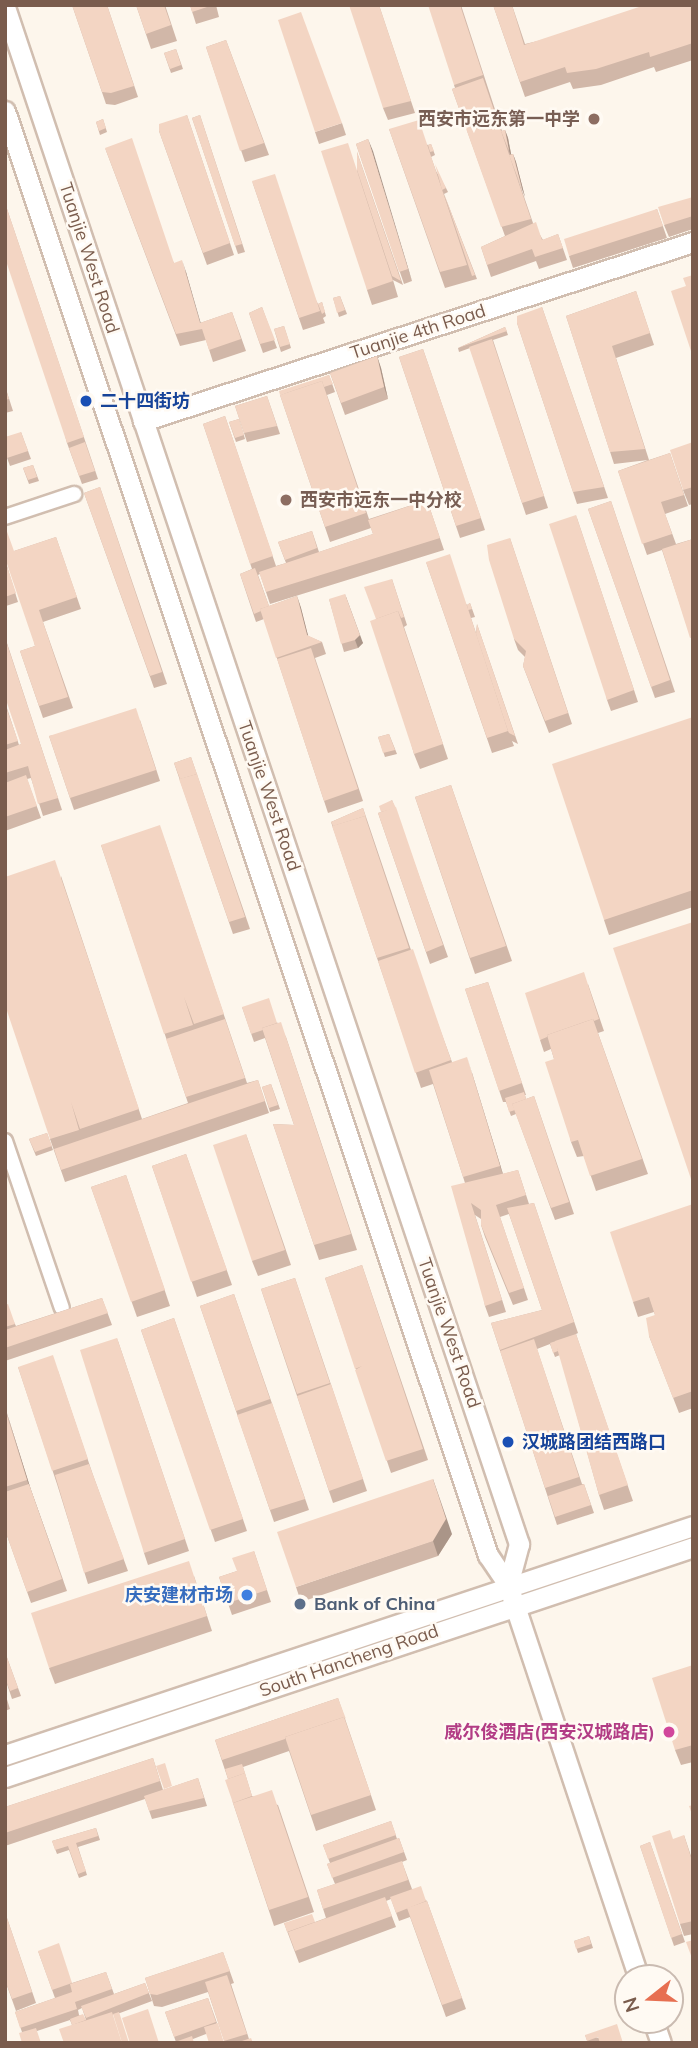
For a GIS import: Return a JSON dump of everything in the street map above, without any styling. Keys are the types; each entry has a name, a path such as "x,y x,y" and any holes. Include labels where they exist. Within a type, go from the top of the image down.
{"street":[{"name":"Tuanjie West Road","path":"5,7 519,1544 508,1585"},
{"name":"Tuanjie West Road","path":"5,111 488,1555 508,1585 634,1964"},
{"name":"Tuanjie 4th Road","path":"143,421 693,242"},
{"path":"5,517 74,494"},
{"path":"5,1141 62,1308"},
{"name":"South Hancheng Road","path":"5,1755 508,1585 693,1526"},
{"name":"South Hancheng Road","path":"5,1777 693,1547"}],"building":[{"path":"72,5 107,5 134,86 111,93 102,92"},
{"path":"136,5 164,5 171,25 146,34"},
{"path":"190,5 213,5 192,12"},
{"path":"349,5 379,5 411,101 383,108"},
{"path":"428,5 460,5 483,75 454,85"},
{"path":"493,5 512,5 524,45 645,5 693,5 693,43 650,57 649,52 596,69 567,73 565,67 520,82"},
{"path":"301,12 342,123 315,132 278,20"},
{"path":"226,40 264,143 240,151 206,47"},
{"path":"176,49 181,65 170,69 164,53"},
{"path":"483,78 531,219 501,227 452,89"},
{"path":"187,115 230,243 203,253 159,131 159,124"},
{"path":"200,115 242,244 235,246 192,118"},
{"path":"103,119 106,128 99,131 96,122"},
{"path":"419,120 467,265 440,272 389,129"},
{"path":"505,130 509,151 501,131"},
{"path":"132,138 174,263 182,260 200,323 232,312 241,339 209,350 202,329 176,334 105,148"},
{"path":"368,139 408,269 399,272 356,144"},
{"path":"348,143 393,281 367,290 321,151"},
{"path":"357,152 401,281 392,276 357,170"},
{"path":"513,154 522,189 509,155"},
{"path":"435,164 446,188 442,190"},
{"path":"275,174 320,311 299,318 252,181"},
{"path":"443,191 475,275 472,276"},
{"path":"693,197 693,216 664,225 658,207"},
{"path":"5,203 84,437 67,443 5,258"},
{"path":"657,209 663,226 569,256 564,239"},
{"path":"536,222 542,240 558,234 563,248 535,257 532,249 487,265 481,247"},
{"path":"693,275 693,357 671,291 686,286 683,278"},
{"path":"636,291 650,333 612,346 645,449 610,452 566,316"},
{"path":"340,296 345,310 337,313 333,298"},
{"path":"322,302 325,312 322,314 318,304"},
{"path":"262,307 275,340 260,344 249,313"},
{"path":"542,307 604,487 573,492 517,323 517,316"},
{"path":"284,326 290,344 280,347 274,329"},
{"path":"505,327 507,331 458,348"},
{"path":"492,339 544,496 522,503 469,347"},
{"path":"423,349 481,518 456,526 399,357"},
{"path":"377,356 384,387 341,403 330,373"},
{"path":"329,375 333,384 324,387 322,381 280,395 279,391"},
{"path":"322,381 366,513 325,527 280,395"},
{"path":"267,396 277,426 244,433 235,406"},
{"path":"225,416 273,556 250,564 203,424"},
{"path":"239,419 244,435 235,438 229,422"},
{"path":"21,432 28,451 7,458 5,437"},
{"path":"85,442 95,471 79,476 69,448"},
{"path":"693,442 693,487 683,490 670,450"},
{"path":"670,453 684,495 661,502 672,534 642,544 618,471"},
{"path":"33,465 37,477 28,480 23,468"},
{"path":"100,487 162,672 150,676 84,493"},
{"path":"427,500 440,538 266,592 259,572 373,534 368,520"},
{"path":"611,501 670,680 651,687 588,509"},
{"path":"576,515 634,690 607,700 549,524"},
{"path":"5,526 14,551 56,537 77,597 39,610 68,697 39,706 20,651 35,646 5,558"},
{"path":"312,531 317,548 285,560 278,542"},
{"path":"510,538 568,713 545,721 523,666 526,651 514,639 489,560 487,545"},
{"path":"693,539 693,637 690,638 662,549"},
{"path":"450,554 508,731 487,738 426,562"},
{"path":"5,563 16,593 5,597"},
{"path":"255,568 269,606 254,614 240,574"},
{"path":"392,579 404,617 401,618 398,611 376,619 364,587"},
{"path":"345,594 360,635 355,640 341,644 329,599"},
{"path":"297,596 307,635 322,642 276,658 260,609"},
{"path":"398,611 443,744 414,754 370,621"},
{"path":"477,624 515,736 508,731 476,634"},
{"path":"5,638 58,798 38,804 28,766 5,773 5,750 21,744 5,697"},
{"path":"311,648 358,789 324,801 277,659"},
{"path":"5,704 18,741 5,745"},
{"path":"136,708 156,770 70,798 49,736"},
{"path":"693,717 693,890 604,920 552,764"},
{"path":"389,734 395,750 383,753 378,737"},
{"path":"191,757 197,774 180,779 174,763"},
{"path":"197,774 245,917 229,922 179,779"},
{"path":"26,775 37,806 5,817 5,783"},
{"path":"451,785 506,946 470,958 415,797"},
{"path":"392,800 396,808 381,812 379,806"},
{"path":"396,807 443,945 426,952 378,813"},
{"path":"363,808 367,821 365,816 333,826 331,822"},
{"path":"365,816 409,948 377,958 332,826"},
{"path":"160,825 224,1014 194,1024 184,997 193,1025 164,1034 101,845"},
{"path":"55,860 139,1109 80,1129 71,1102 79,1130 50,1139 5,1005 5,877"},
{"path":"693,922 693,1185 613,948"},
{"path":"413,949 451,1060 415,1073 378,961"},
{"path":"584,972 599,1019 547,1035 540,1040 525,993"},
{"path":"488,982 522,1083 499,1091 465,989"},
{"path":"269,998 277,1023 251,1034 242,1007"},
{"path":"225,1019 245,1078 186,1097 166,1039"},
{"path":"593,1019 642,1159 590,1176 578,1140 571,1142 545,1062 554,1059 547,1035"},
{"path":"281,1022 351,1234 314,1245 273,1124 294,1125 262,1028"},
{"path":"467,1057 500,1166 463,1177 429,1070"},
{"path":"258,1080 265,1101 61,1170 54,1149"},
{"path":"271,1084 278,1105 269,1108 262,1087"},
{"path":"524,1092 526,1099 512,1104 515,1110 509,1112 505,1098"},
{"path":"534,1096 569,1202 551,1208 512,1104"},
{"path":"47,1133 52,1146 35,1152 29,1139"},
{"path":"246,1134 285,1250 252,1261 213,1145"},
{"path":"186,1154 227,1270 191,1282 152,1166"},
{"path":"518,1170 526,1195 496,1205 524,1288 509,1293 481,1225 481,1210 471,1203 502,1300 485,1306 451,1186"},
{"path":"126,1175 165,1290 131,1302 91,1187"},
{"path":"534,1203 574,1322 500,1350 491,1323 542,1310 507,1208"},
{"path":"693,1204 693,1391 673,1398 649,1336 646,1318 655,1315 649,1297 633,1302 610,1232"},
{"path":"362,1265 423,1449 386,1461 355,1370 362,1366 355,1369 325,1278"},
{"path":"295,1278 330,1383 297,1394 261,1289"},
{"path":"234,1294 270,1399 236,1411 200,1306"},
{"path":"102,1298 108,1313 5,1348 5,1330"},
{"path":"8,1304 15,1324 5,1327 5,1305"},
{"path":"174,1318 243,1519 210,1530 141,1330"},
{"path":"576,1334 628,1485 599,1495 555,1341"},
{"path":"117,1338 185,1539 144,1553 80,1350"},
{"path":"534,1339 579,1477 545,1488 500,1351"},
{"path":"556,1341 558,1351 553,1353 550,1343"},
{"path":"53,1355 88,1459 52,1471 18,1367"},
{"path":"331,1384 363,1479 329,1491 297,1396"},
{"path":"272,1403 305,1499 270,1510 237,1415"},
{"path":"5,1409 27,1480 5,1487"},
{"path":"89,1464 124,1559 84,1573 55,1475"},
{"path":"433,1479 446,1519 433,1541 296,1587 277,1532"},
{"path":"29,1484 62,1579 27,1592 5,1530 5,1492"},
{"path":"584,1484 591,1505 555,1517 548,1496"},
{"name":"庆安建材市场","path":"254,1551 267,1590 228,1603 219,1577 237,1571 232,1558"},
{"path":"189,1561 207,1616 49,1668 31,1613"},
{"path":"5,1652 18,1688 10,1691 5,1678"},
{"path":"693,1665 693,1745 675,1750 652,1678"},
{"path":"338,1698 346,1719 344,1717 222,1760 215,1740"},
{"path":"344,1717 371,1795 311,1815 285,1737"},
{"path":"153,1758 160,1781 5,1833 5,1807"},
{"path":"165,1763 172,1786 164,1789 156,1766"},
{"path":"242,1764 245,1773 228,1779 225,1769"},
{"path":"245,1773 252,1796 233,1803 225,1780"},
{"path":"198,1778 204,1798 149,1811 144,1796"},
{"path":"272,1790 308,1897 269,1910 233,1803"},
{"path":"391,1821 396,1835 328,1859 323,1845"},
{"path":"96,1828 98,1836 76,1843 86,1871 78,1874 68,1846 55,1850 52,1841"},
{"path":"670,1830 673,1839 684,1835 693,1864 693,1921 680,1924 652,1836"},
{"path":"399,1838 404,1852 332,1878 327,1864"},
{"path":"650,1842 682,1934 671,1938 640,1846"},
{"path":"402,1861 408,1880 323,1909 317,1890"},
{"path":"421,1886 426,1901 396,1913 390,1897"},
{"path":"385,1897 392,1916 295,1951 288,1932"},
{"path":"427,1901 462,1998 442,2005 407,1908"},
{"path":"312,1914 315,1922 287,1932 284,1923"},
{"path":"7,1918 32,1992 12,1999 5,1980"},
{"path":"589,1936 591,1944 576,1949 574,1941"},
{"path":"693,1940 693,1961 686,1942"},
{"path":"59,1943 72,1983 52,1990 38,1951"},
{"path":"223,1952 230,1971 157,1995 150,1994 145,1978"},
{"path":"106,1972 112,1989 75,2002 77,2009 20,2028 15,2012 72,1992 70,1984"},
{"path":"227,1975 247,2034 224,2041 205,1982"},
{"path":"145,1983 149,1993 86,2018 81,2006"},
{"path":"208,1998 216,2022 174,2037 165,2012"},
{"path":"148,2009 159,2043 130,2043 122,2018"},
{"path":"112,2012 122,2043 64,2043 59,2029"},
{"path":"119,2012 129,2043 122,2043 113,2014"},
{"path":"83,2014 86,2020 72,2025 70,2019"},
{"path":"218,2023 224,2043 209,2043 204,2027"},
{"path":"614,2025 614,2034 620,2034 623,2043 600,2043 598,2037 587,2041 585,2035"},
{"path":"36,2028 41,2043 22,2043 19,2033"},
{"path":"192,2036 194,2043 175,2042"},
{"path":"251,2038 253,2043 236,2043"}],"place":[{"name":"西安市远东第一中学","path":"594,119"},
{"name":"二十四街坊","path":"86,401"},
{"name":"西安市远东一中分校","path":"286,500"},
{"name":"汉城路团结西路口","path":"508,1442"},
{"name":"庆安建材市场","path":"247,1595"},
{"name":"Bank of China","path":"300,1604"},
{"name":"威尔俊酒店(西安汉城路店)","path":"669,1732"}]}
